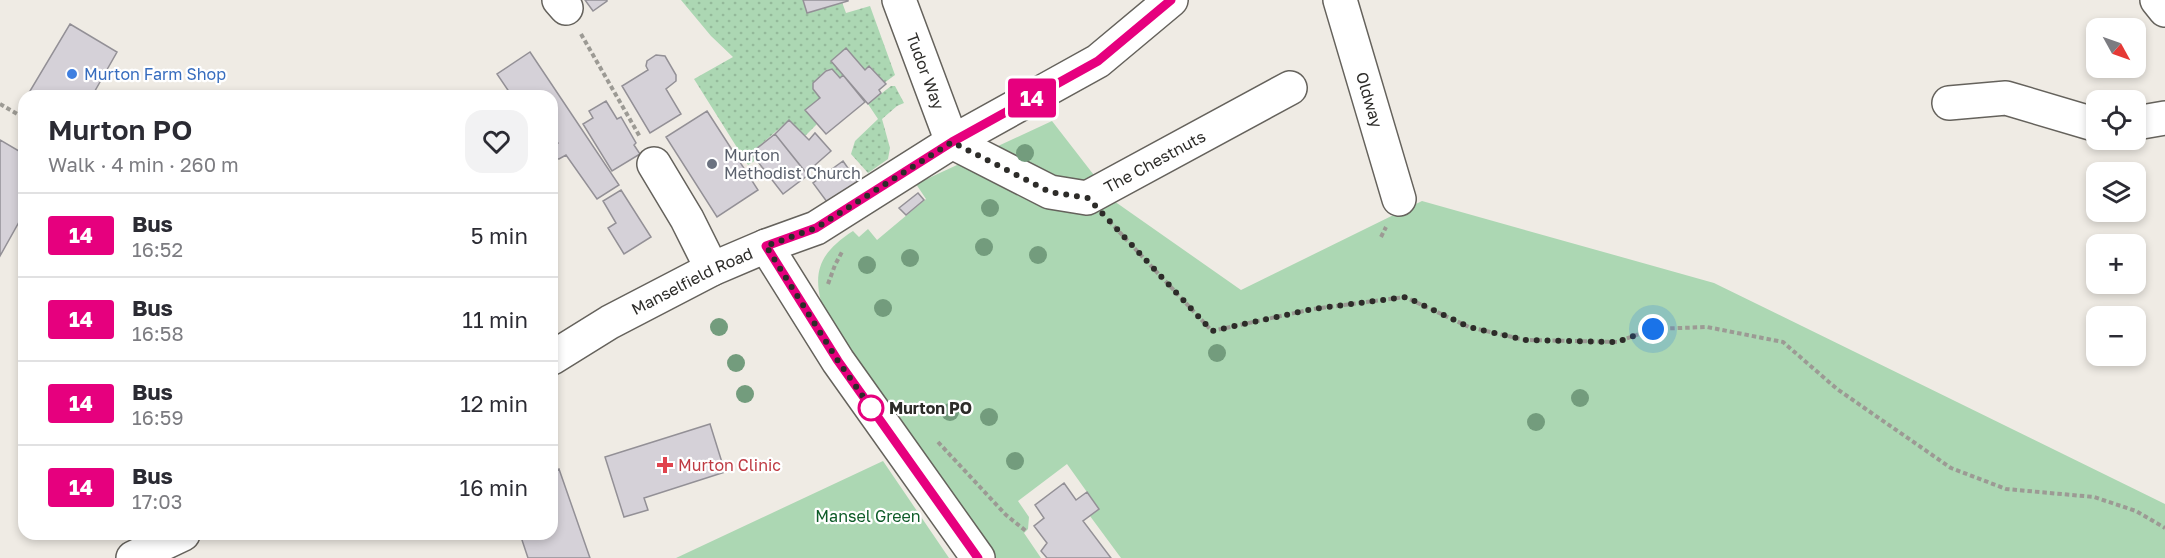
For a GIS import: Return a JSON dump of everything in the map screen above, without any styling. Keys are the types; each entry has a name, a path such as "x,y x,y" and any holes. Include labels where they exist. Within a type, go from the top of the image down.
{"street":[{"name":"Tudor Way","path":"899,0 952,142"},
{"name":"Manselfield Road","path":"558,354 610,322 711,269 816,228 952,142 1098,61 1171,0"},
{"name":"Oldway","path":"1340,0 1399,199"},
{"path":"2157,0 2165,10"},
{"name":"The Chestnuts","path":"952,142 1050,192 1088,198 1290,88"},
{"path":"1949,103 2006,98 2086,122"},
{"path":"2146,121 2165,118"},
{"path":"654,164 687,219 711,269"},
{"path":"766,246 838,361 978,558"},
{"path":"133,558 170,540"}],"path":[{"path":"562,4 654,164"},
{"path":"0,104 18,114"},
{"path":"1088,198 1212,331 1313,309 1406,297 1469,327 1525,340 1617,342 1653,329 1707,327 1783,342 1836,389 1951,468 2006,489 2094,497 2136,511 2165,528"},
{"path":"828,287 835,265 845,247"},
{"path":"932,436 1006,515 1026,531"}],"green space":[{"path":"681,0 803,0 808,13 842,2 846,13 870,6 895,75 884,83 870,66 865,70 845,49 831,61 843,75 840,78 832,69 826,70 813,83 813,89 820,98 805,110 817,124 805,136 789,120 751,153 756,160 748,165 694,79 733,57 711,36"},
{"path":"891,86 895,86 904,103 882,119 890,148 888,159 868,173 851,154 855,141 878,119 868,104"},
{"path":"1052,121 1114,201 1241,290 1422,201 1714,283 2165,504 2165,558 1121,558 1090,516 1099,509 1067,464 1018,501 1029,517 1028,529 1024,533 1041,558 991,558 826,317 821,303 818,278 824,258 831,249 853,231 859,237 868,229 877,240 926,199 916,184"},
{"name":"Mansel Green","path":"883,461 949,558 676,558"}],"building":[{"path":"585,0 607,0 607,1 593,11"},
{"path":"803,0 848,0 848,1 807,13"},
{"name":"Murton Farm Shop","path":"70,24 117,52 95,90 31,90"},
{"path":"846,48 865,70 869,66 886,84 879,90 881,93 868,104 831,61"},
{"path":"530,52 555,90 508,90 497,74"},
{"path":"656,55 665,56 676,75 676,81 666,89 681,114 650,133 622,86 648,70 647,61"},
{"path":"832,69 840,78 843,75 865,102 826,134 805,110 820,98 813,89 813,83 826,71"},
{"path":"558,94 619,185 597,199 566,155 559,159"},
{"path":"606,101 617,119 621,117 640,154 612,171 583,124 593,118 589,111"},
{"name":"Murton Methodist Church","path":"707,111 758,190 717,217 666,137"},
{"path":"789,120 809,140 815,133 831,151 806,173 775,134"},
{"path":"775,134 808,175 783,194 751,153"},
{"path":"0,140 18,150 18,224 0,256"},
{"path":"843,161 859,184 830,206 813,183"},
{"path":"621,190 651,237 624,254 608,228 616,223 603,201"},
{"path":"918,193 924,200 906,215 899,208"},
{"name":"Murton Clinic","path":"710,424 725,472 644,498 648,510 624,517 605,457"},
{"path":"558,469 590,558 528,558 522,540 558,540"},
{"path":"1064,483 1076,500 1087,492 1099,509 1083,521 1111,558 1047,558 1041,551 1047,543 1034,526 1044,518 1035,505"}],"bus line":[{"name":"14","path":"978,558 838,361 766,246 816,228 952,142 1098,61 1171,0"}],"place":[{"name":"Murton Farm Shop","path":"72,74"},
{"name":"Murton Methodist Church","path":"712,164"},
{"name":"Murton PO","path":"871,408"},
{"name":"Murton Clinic","path":"665,465"}],"route":[{"path":"871,408 876,415 838,361 766,246 816,228 952,142 1050,192 1088,198 1212,331 1313,309 1406,297 1469,327 1525,340 1617,342 1653,329"}]}
